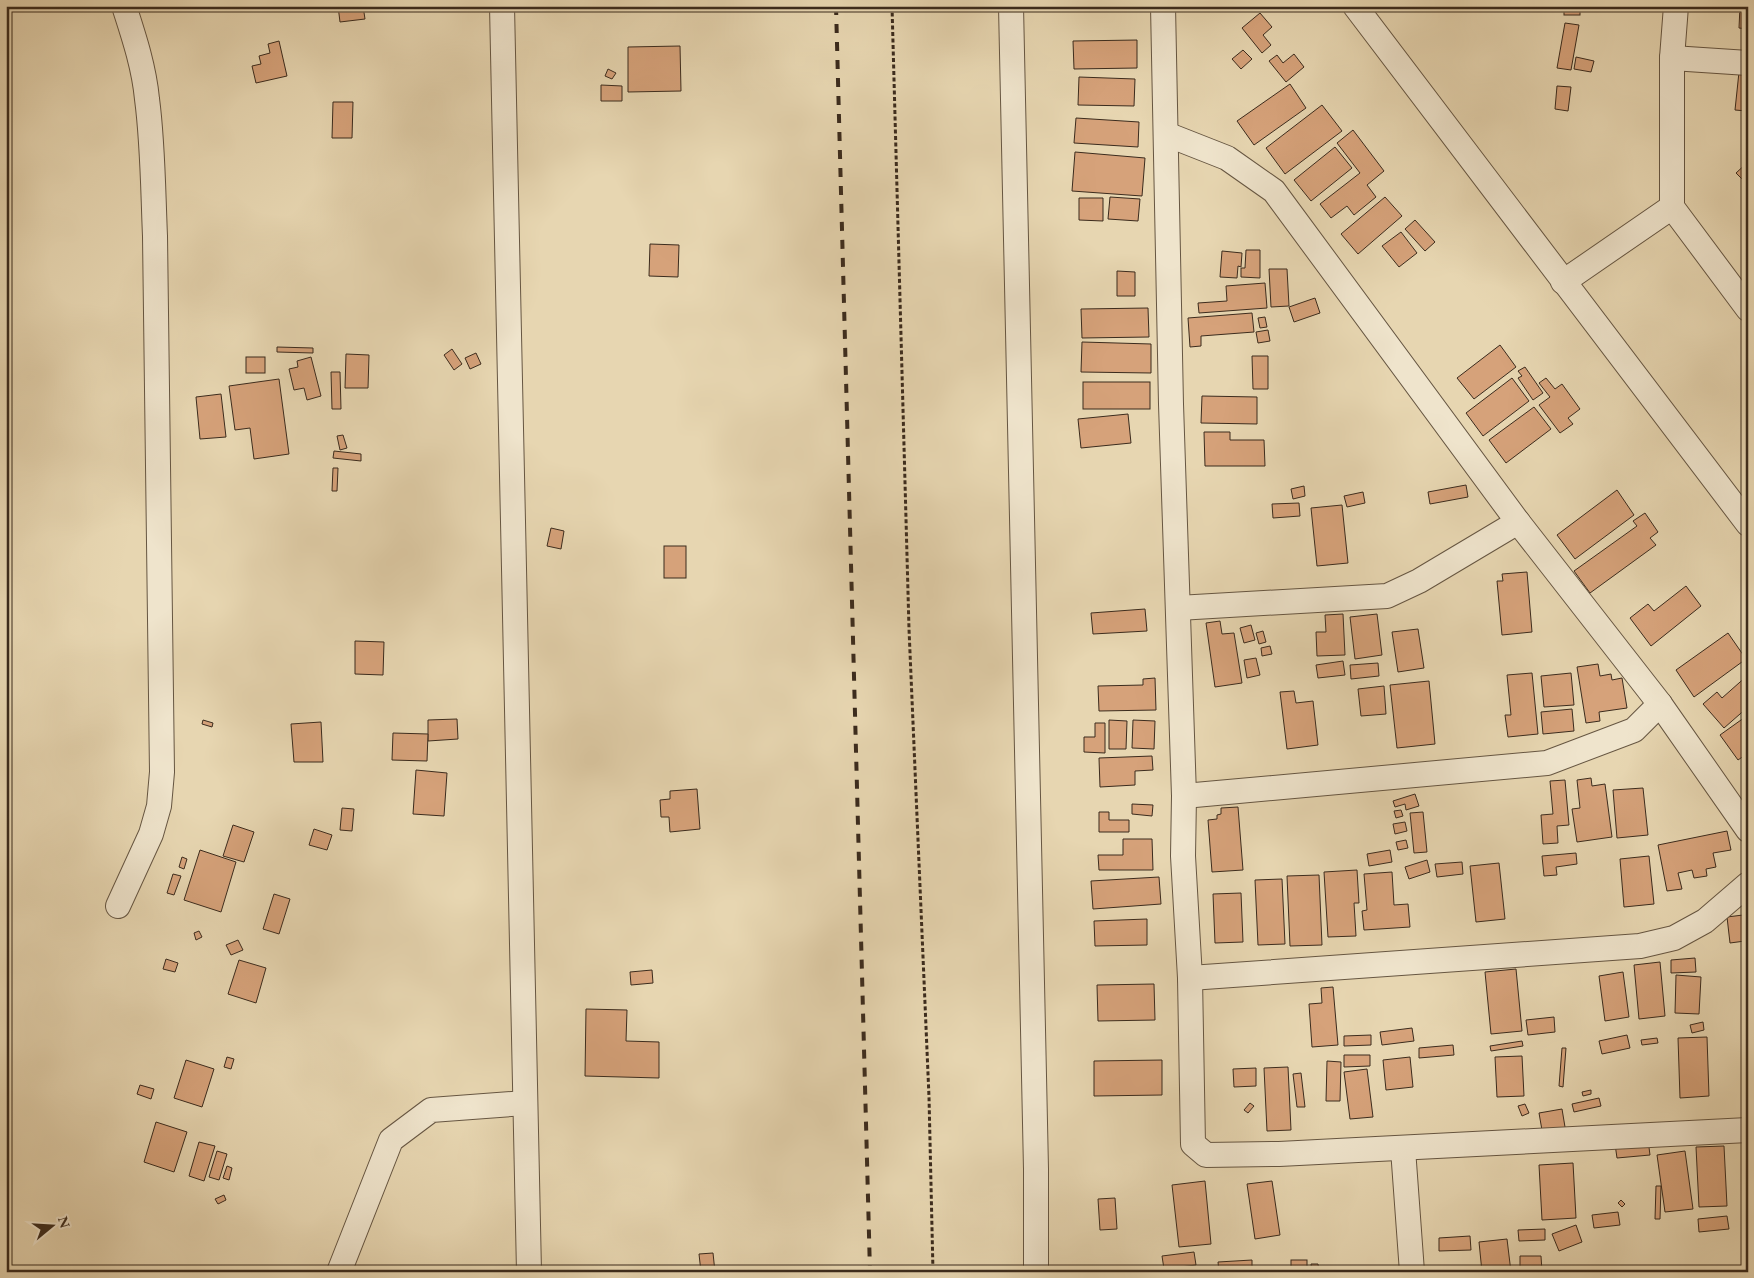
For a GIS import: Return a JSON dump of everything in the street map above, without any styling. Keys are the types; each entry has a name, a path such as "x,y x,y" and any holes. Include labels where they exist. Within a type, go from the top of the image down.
{"street":[{"path":"118,906 151,834 159,806 162,772 155,236 152,150 146,89 139,54 124,6"},
{"path":"502,6 529,1272"},
{"path":"1011,6 1036,1169 1036,1272"},
{"path":"1163,6 1184,796 1183,856 1190,978 1193,1144 1198,1151 1206,1156 1404,1149 1748,1130"},
{"path":"1355,6 1748,524"},
{"path":"1676,6 1672,58 1672,207 1748,309"},
{"path":"1672,58 1748,63"},
{"path":"1166,134 1227,158 1274,191 1518,522 1660,704 1748,830"},
{"path":"1564,282 1672,207"},
{"path":"1178,608 1387,596 1419,581 1518,522"},
{"path":"1184,796 1547,763 1634,730 1660,704"},
{"path":"1190,978 1640,946 1674,938 1705,921 1748,884"},
{"path":"339,1272 392,1140 431,1110 525,1103"},
{"path":"1404,1149 1412,1272"}],"path":[{"path":"892,6 909,629 929,1097 933,1272"}],"building":[{"path":"338,6 363,6 365,19 340,22"},
{"path":"1564,6 1580,6 1580,15 1564,15"},
{"path":"1740,6 1748,6 1748,29 1739,28"},
{"path":"1260,13 1272,27 1263,35 1271,45 1262,53 1242,28"},
{"path":"1565,23 1579,25 1571,70 1557,68"},
{"path":"1137,40 1137,68 1074,69 1073,41"},
{"path":"279,41 287,76 256,83 252,66 261,64 259,56 270,53 268,44"},
{"path":"680,46 681,91 628,92 628,47"},
{"path":"1243,50 1252,59 1241,69 1232,59"},
{"path":"1294,54 1304,67 1286,82 1269,61 1277,55 1283,63"},
{"path":"1576,57 1594,61 1591,72 1574,69"},
{"path":"608,69 616,73 612,79 605,76"},
{"path":"1739,72 1748,73 1747,111 1735,110"},
{"path":"1079,77 1135,79 1134,106 1078,105"},
{"path":"1290,84 1306,108 1254,145 1237,121"},
{"path":"601,85 622,86 622,101 601,101"},
{"path":"1557,86 1571,87 1568,111 1555,109"},
{"path":"333,102 353,102 352,138 332,138"},
{"path":"1322,105 1342,131 1285,174 1266,148"},
{"path":"1076,118 1139,122 1138,147 1074,143"},
{"path":"1353,130 1384,171 1367,185 1376,197 1354,215 1347,206 1331,218 1320,204 1360,173 1337,143"},
{"path":"1335,147 1352,168 1311,201 1294,180"},
{"path":"1075,152 1145,158 1142,196 1072,191"},
{"path":"1748,162 1748,185 1736,173"},
{"path":"1110,197 1140,199 1138,221 1108,219"},
{"path":"1385,197 1402,216 1358,254 1341,234"},
{"path":"1079,198 1103,198 1103,221 1079,220"},
{"path":"1415,220 1435,242 1425,251 1405,229"},
{"path":"1401,232 1417,253 1399,267 1382,246"},
{"path":"650,244 679,245 678,277 649,276"},
{"path":"1246,250 1260,250 1260,278 1241,277 1241,268 1245,268"},
{"path":"1222,251 1242,253 1241,267 1238,266 1237,278 1220,277"},
{"path":"1269,269 1287,269 1289,306 1271,307"},
{"path":"1117,271 1135,272 1135,296 1117,296"},
{"path":"1265,283 1267,308 1199,313 1198,303 1227,301 1226,286"},
{"path":"1315,298 1320,313 1294,322 1289,307"},
{"path":"1148,308 1149,337 1082,338 1081,309"},
{"path":"1252,313 1254,332 1201,336 1201,346 1190,347 1188,318"},
{"path":"1265,317 1267,327 1260,328 1258,318"},
{"path":"1268,330 1270,341 1258,343 1256,332"},
{"path":"1082,342 1151,344 1151,373 1081,372"},
{"path":"1500,345 1516,367 1474,399 1457,378"},
{"path":"277,347 313,348 313,353 277,352"},
{"path":"452,349 462,364 454,370 444,355"},
{"path":"476,353 481,364 470,369 465,358"},
{"path":"346,354 369,355 368,388 345,388"},
{"path":"1252,356 1268,356 1268,389 1253,389"},
{"path":"246,357 265,357 265,373 246,373"},
{"path":"311,357 321,396 307,400 304,388 294,390 289,369 298,367 297,361"},
{"path":"1525,367 1543,393 1533,400 1518,378 1522,376 1518,371"},
{"path":"331,372 340,372 341,409 332,409"},
{"path":"1512,378 1529,401 1483,436 1466,413"},
{"path":"1546,378 1555,389 1562,384 1580,409 1568,418 1573,424 1560,433 1539,405 1550,397 1539,383"},
{"path":"279,379 289,454 254,459 250,428 235,430 229,386"},
{"path":"1083,382 1150,382 1150,409 1083,409"},
{"path":"221,394 226,437 200,439 196,397"},
{"path":"1202,396 1257,397 1257,424 1201,423"},
{"path":"1534,407 1551,429 1506,463 1489,440"},
{"path":"1128,414 1131,443 1081,448 1078,419"},
{"path":"1204,432 1230,432 1230,440 1264,440 1265,466 1205,466"},
{"path":"343,435 347,448 340,450 337,436"},
{"path":"334,451 361,454 361,461 333,458"},
{"path":"333,468 338,468 337,491 332,491"},
{"path":"1466,485 1468,497 1430,504 1428,492"},
{"path":"1304,486 1305,496 1293,499 1291,489"},
{"path":"1617,490 1634,515 1575,559 1557,535"},
{"path":"1363,492 1365,503 1347,507 1344,496"},
{"path":"1299,503 1300,516 1273,518 1272,504"},
{"path":"1342,505 1348,563 1317,566 1311,508"},
{"path":"1645,513 1658,532 1650,538 1656,545 1590,593 1574,571 1637,526 1633,521"},
{"path":"551,528 564,531 561,549 547,546"},
{"path":"664,546 686,546 686,578 664,578"},
{"path":"1527,572 1532,632 1502,635 1497,581 1503,581 1502,574"},
{"path":"1686,586 1701,606 1651,646 1630,618 1648,604 1654,611"},
{"path":"1145,609 1147,631 1093,634 1091,613"},
{"path":"1343,614 1345,655 1317,656 1316,632 1326,632 1325,615"},
{"path":"1377,614 1382,655 1355,659 1350,617"},
{"path":"1220,621 1222,634 1234,633 1242,683 1215,687 1206,623"},
{"path":"1251,625 1255,640 1244,643 1240,628"},
{"path":"1418,629 1424,668 1398,672 1392,632"},
{"path":"1263,631 1266,642 1259,644 1256,633"},
{"path":"1728,633 1746,659 1694,697 1676,670"},
{"path":"355,641 384,642 383,675 355,674"},
{"path":"1270,646 1272,654 1262,656 1261,648"},
{"path":"1256,658 1260,675 1247,678 1244,660"},
{"path":"1343,661 1345,675 1318,678 1316,665"},
{"path":"1378,663 1379,676 1351,679 1350,665"},
{"path":"1598,664 1600,676 1611,674 1612,680 1622,678 1627,708 1599,712 1600,721 1586,723 1577,667"},
{"path":"1532,673 1538,734 1508,737 1505,715 1511,715 1507,675"},
{"path":"1571,673 1574,705 1544,707 1541,676"},
{"path":"1748,675 1748,707 1724,728 1703,704 1717,692 1722,698"},
{"path":"1155,678 1156,710 1099,711 1098,686 1143,685 1143,679"},
{"path":"1429,681 1435,744 1397,748 1390,685"},
{"path":"1384,686 1386,714 1361,716 1358,689"},
{"path":"1294,691 1296,703 1313,701 1318,745 1287,749 1280,692"},
{"path":"1572,709 1574,731 1543,734 1541,712"},
{"path":"1748,715 1748,753 1738,760 1720,735"},
{"path":"457,719 458,739 428,741 428,720"},
{"path":"203,720 213,723 212,727 202,724"},
{"path":"1109,720 1127,721 1126,749 1109,749"},
{"path":"1133,720 1155,721 1154,749 1132,748"},
{"path":"321,722 323,762 294,762 291,724"},
{"path":"1095,723 1105,723 1105,753 1084,752 1084,737 1095,737"},
{"path":"393,733 428,734 427,761 392,760"},
{"path":"1152,756 1153,770 1135,771 1135,785 1100,787 1099,758"},
{"path":"416,770 447,773 444,816 413,814"},
{"path":"1591,778 1592,786 1605,784 1612,837 1577,842 1572,809 1580,808 1577,780"},
{"path":"1565,780 1569,825 1557,826 1558,843 1543,844 1541,815 1553,814 1550,781"},
{"path":"1643,788 1648,835 1617,838 1613,790"},
{"path":"697,789 700,829 670,832 669,817 661,817 660,800 670,799 670,791"},
{"path":"1415,794 1419,806 1406,810 1405,804 1395,807 1393,801"},
{"path":"1132,804 1153,805 1152,816 1132,814"},
{"path":"1238,807 1243,870 1212,872 1208,820 1217,819 1217,815 1221,814 1221,808"},
{"path":"342,808 354,809 352,831 340,830"},
{"path":"1401,810 1403,816 1396,818 1394,811"},
{"path":"1099,812 1109,812 1109,820 1129,820 1129,832 1099,832"},
{"path":"1423,812 1427,852 1414,853 1410,813"},
{"path":"1405,822 1407,831 1395,834 1393,824"},
{"path":"233,825 254,832 244,862 223,856"},
{"path":"314,829 332,835 327,850 309,845"},
{"path":"1727,831 1731,850 1713,853 1716,867 1706,869 1707,876 1694,878 1692,870 1678,873 1682,889 1667,891 1658,845"},
{"path":"1123,839 1152,839 1153,870 1099,870 1098,855 1123,855"},
{"path":"1406,840 1408,848 1398,850 1396,842"},
{"path":"200,850 236,862 221,912 184,900"},
{"path":"1390,850 1392,862 1369,866 1367,854"},
{"path":"1576,853 1577,864 1556,867 1557,875 1544,876 1542,856"},
{"path":"1649,856 1654,904 1624,907 1620,859"},
{"path":"182,857 187,859 184,869 179,867"},
{"path":"1427,860 1430,872 1409,879 1405,867"},
{"path":"1462,862 1463,874 1437,877 1435,864"},
{"path":"1499,863 1505,919 1476,922 1470,866"},
{"path":"1357,870 1359,903 1354,903 1356,936 1328,937 1324,872"},
{"path":"1392,872 1394,905 1408,904 1410,927 1364,930 1362,911 1367,910 1364,874"},
{"path":"173,874 181,876 174,895 167,893"},
{"path":"1319,875 1322,945 1290,946 1287,876"},
{"path":"1159,877 1161,904 1093,909 1091,881"},
{"path":"1282,879 1285,944 1258,945 1255,880"},
{"path":"1241,893 1243,942 1215,943 1213,894"},
{"path":"274,894 290,899 279,934 263,929"},
{"path":"1743,915 1745,941 1730,943 1727,917"},
{"path":"1147,919 1147,945 1095,946 1094,921"},
{"path":"199,931 202,937 196,940 194,933"},
{"path":"238,940 243,950 231,955 226,945"},
{"path":"1695,958 1696,972 1671,973 1671,960"},
{"path":"166,959 178,963 175,972 163,969"},
{"path":"239,960 266,968 256,1003 228,994"},
{"path":"1660,962 1665,1016 1639,1019 1634,965"},
{"path":"1516,969 1522,1031 1491,1034 1485,972"},
{"path":"652,970 653,983 631,985 630,972"},
{"path":"1623,972 1629,1017 1605,1021 1599,976"},
{"path":"1676,975 1701,977 1699,1014 1675,1013"},
{"path":"1154,984 1155,1020 1098,1021 1097,985"},
{"path":"1333,987 1338,1045 1312,1047 1309,1004 1322,1003 1321,988"},
{"path":"586,1009 627,1010 626,1041 659,1042 659,1078 585,1076"},
{"path":"1554,1017 1555,1032 1528,1035 1526,1020"},
{"path":"1703,1022 1704,1030 1692,1033 1690,1025"},
{"path":"1412,1028 1414,1041 1382,1045 1380,1032"},
{"path":"1371,1035 1371,1045 1344,1046 1344,1036"},
{"path":"1627,1035 1630,1048 1602,1054 1599,1041"},
{"path":"1707,1037 1709,1096 1680,1098 1678,1038"},
{"path":"1657,1038 1658,1043 1642,1045 1641,1040"},
{"path":"1522,1041 1523,1046 1491,1051 1490,1046"},
{"path":"1453,1045 1454,1055 1419,1058 1419,1048"},
{"path":"1562,1048 1566,1048 1563,1087 1559,1086"},
{"path":"1344,1055 1370,1055 1370,1066 1344,1067"},
{"path":"1522,1056 1524,1096 1497,1097 1495,1057"},
{"path":"227,1057 234,1059 231,1069 224,1067"},
{"path":"1410,1057 1413,1087 1386,1090 1383,1060"},
{"path":"186,1060 214,1069 202,1107 174,1098"},
{"path":"1162,1060 1162,1095 1094,1096 1094,1061"},
{"path":"1327,1061 1341,1062 1340,1101 1326,1101"},
{"path":"1288,1067 1291,1130 1267,1131 1264,1068"},
{"path":"1256,1068 1256,1086 1234,1087 1233,1069"},
{"path":"1367,1069 1373,1117 1350,1119 1344,1072"},
{"path":"1301,1073 1305,1107 1297,1107 1293,1074"},
{"path":"140,1085 154,1089 151,1099 137,1094"},
{"path":"1591,1090 1591,1094 1583,1096 1582,1092"},
{"path":"1599,1098 1601,1106 1574,1112 1572,1104"},
{"path":"1250,1103 1254,1106 1248,1113 1244,1110"},
{"path":"1525,1104 1529,1113 1522,1116 1518,1106"},
{"path":"1562,1109 1566,1133 1543,1136 1539,1113"},
{"path":"156,1122 187,1132 174,1172 144,1162"},
{"path":"1648,1140 1650,1155 1617,1158 1615,1144"},
{"path":"199,1142 215,1146 204,1181 189,1176"},
{"path":"1724,1146 1727,1206 1699,1207 1696,1147"},
{"path":"217,1151 227,1154 219,1180 209,1177"},
{"path":"1685,1151 1693,1209 1665,1212 1657,1155"},
{"path":"1573,1163 1576,1218 1542,1220 1539,1165"},
{"path":"227,1166 232,1168 229,1180 223,1178"},
{"path":"1205,1181 1211,1244 1179,1247 1172,1185"},
{"path":"1272,1181 1280,1235 1255,1239 1247,1184"},
{"path":"1656,1186 1661,1186 1660,1219 1655,1219"},
{"path":"224,1195 226,1200 218,1204 215,1199"},
{"path":"1115,1198 1117,1229 1100,1230 1098,1199"},
{"path":"1621,1200 1625,1204 1622,1207 1618,1203"},
{"path":"1618,1212 1620,1225 1594,1228 1592,1215"},
{"path":"1727,1216 1729,1229 1699,1232 1698,1219"},
{"path":"1576,1225 1582,1242 1559,1251 1552,1234"},
{"path":"1545,1229 1545,1240 1519,1241 1518,1230"},
{"path":"1470,1236 1471,1250 1439,1251 1439,1238"},
{"path":"1507,1239 1511,1272 1482,1272 1479,1242"},
{"path":"1194,1252 1196,1265 1164,1269 1162,1256"},
{"path":"713,1253 715,1272 701,1272 699,1254"},
{"path":"1520,1256 1541,1256 1542,1272 1520,1272"},
{"path":"1252,1260 1252,1272 1219,1272 1218,1262"},
{"path":"1291,1260 1307,1260 1307,1272 1291,1272"},
{"path":"1311,1264 1318,1264 1319,1272 1312,1272"}],"railway":[{"path":"836,6 870,1272"}]}
